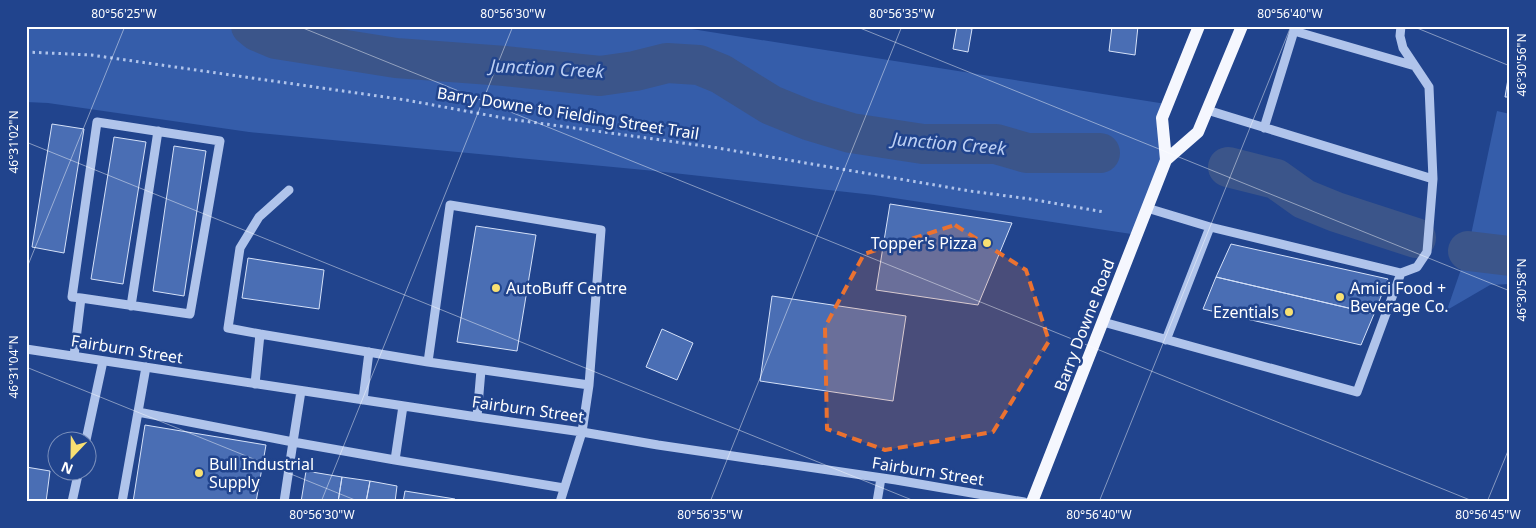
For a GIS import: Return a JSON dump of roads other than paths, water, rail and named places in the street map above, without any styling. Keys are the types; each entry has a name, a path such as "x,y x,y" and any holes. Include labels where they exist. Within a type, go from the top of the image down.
{"main road":[{"name":"Barry Downe Road","path":"1032,502 1166,160 1162,118 1199,26"},
{"name":"Barry Downe Road","path":"1166,160 1198,132 1242,26"}],"street":[{"path":"1147,208 1210,227 1401,273 1417,267 1427,252 1433,179 1429,87 1403,48 1400,36 1401,26"},
{"path":"1264,128 1294,31 1414,66"},
{"path":"1207,110 1433,179"},
{"path":"97,122 158,132 220,141 190,314 72,297 97,122"},
{"path":"131,306 158,132"},
{"path":"289,190 259,217 240,248 228,328 428,362 588,386"},
{"path":"428,362 450,205 601,230 588,386 582,432 560,502"},
{"path":"1166,340 1210,227"},
{"path":"1103,322 1357,392 1401,273"},
{"path":"74,356 81,298"},
{"path":"255,384 260,334"},
{"name":"Fairburn Street","path":"26,349 477,418 582,432 1024,502"},
{"path":"363,400 369,352"},
{"path":"88,430 104,361"},
{"path":"122,502 146,368"},
{"path":"477,418 481,370"},
{"path":"284,502 301,391"},
{"path":"394,460 403,406"},
{"path":"138,412 293,442 564,488"},
{"path":"877,502 881,478"},
{"path":"72,502 77,480"}],"waterway":[{"name":"Junction Creek","path":"251,26 257,31 276,39 396,58 505,66 600,76 635,71 667,63 699,65 721,74 771,105 808,120 851,133 923,144 996,144 1027,153 1100,153"},
{"name":"Junction Creek","path":"1228,167 1276,179 1304,199 1336,212 1416,238"},
{"name":"Junction Creek","path":"1468,251 1510,256"}],"place":[{"name":"Topper's Pizza","path":"987,243"},
{"name":"AutoBuff Centre","path":"496,288"},
{"name":"Amici Food + Beverage Co.","path":"1340,297"},
{"name":"Ezentials","path":"1289,312"},
{"name":"Bull Industrial Supply","path":"199,473"}]}
